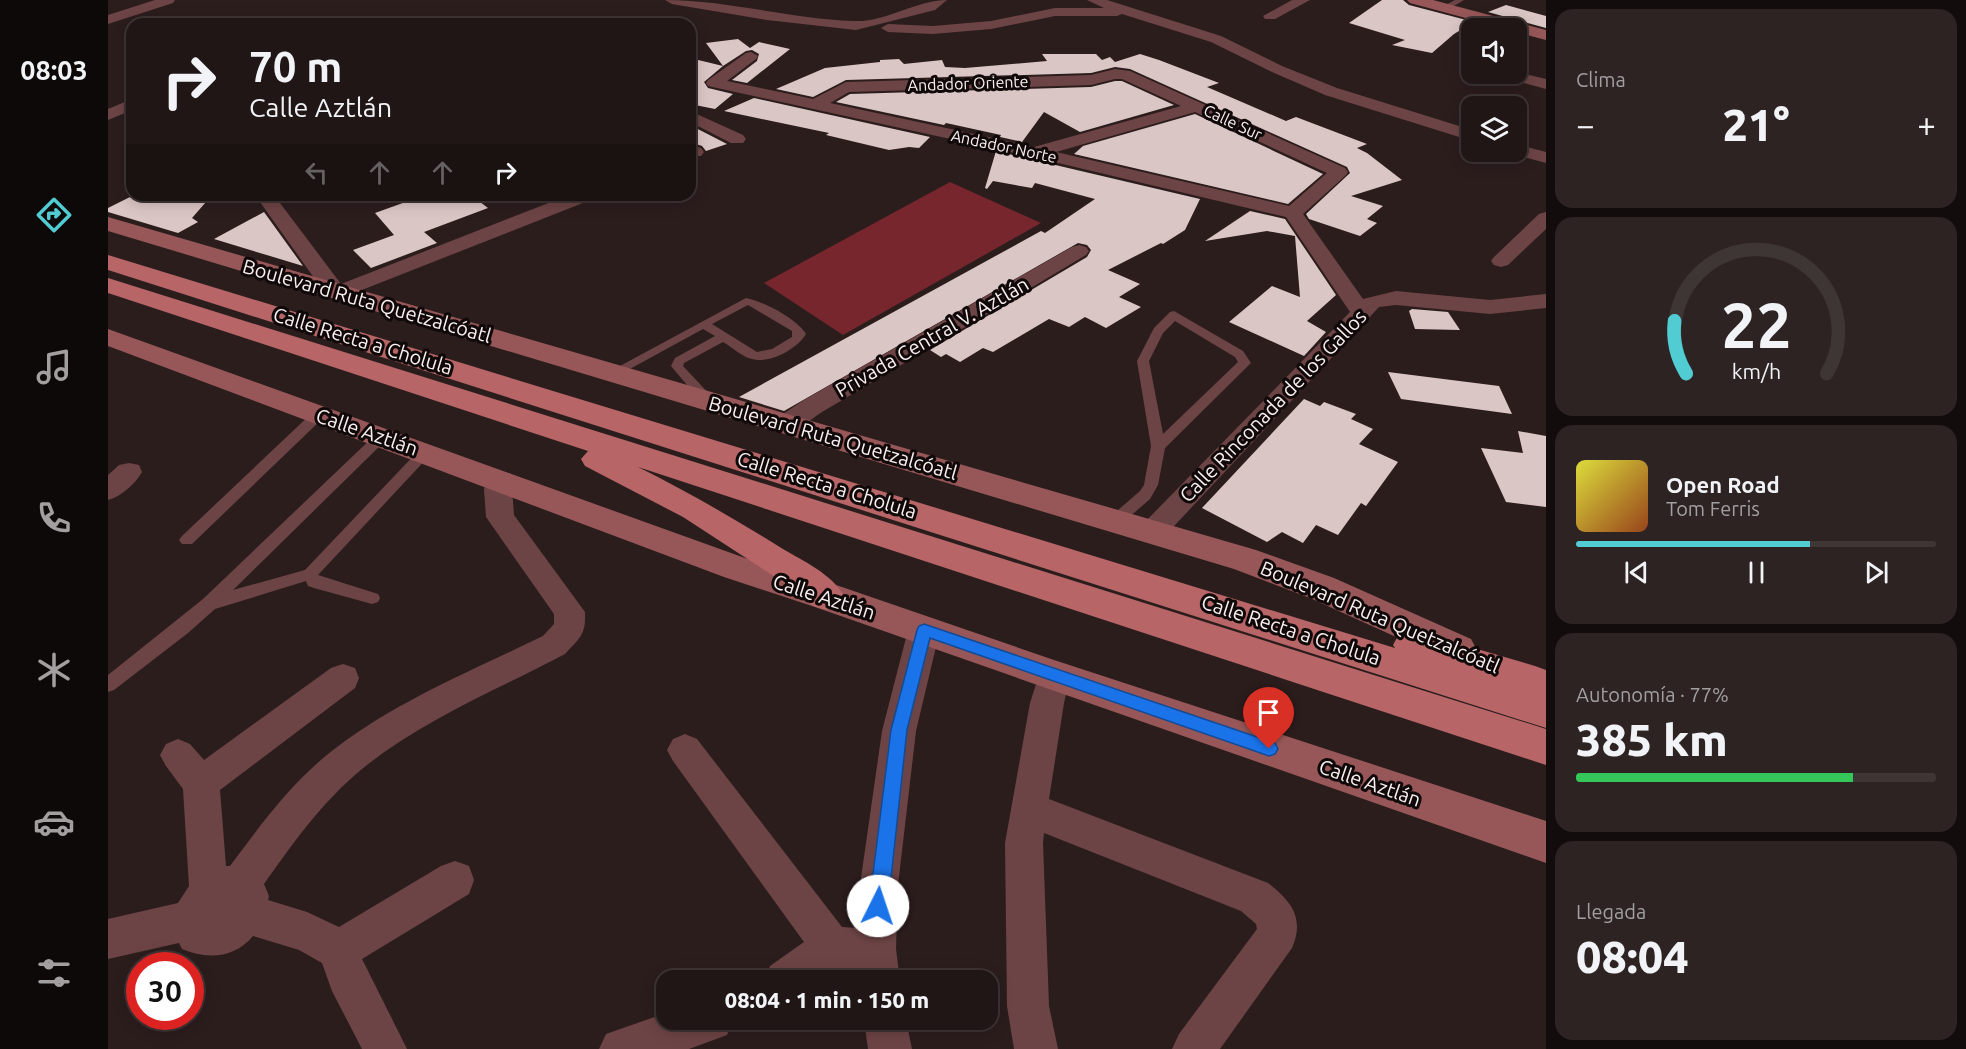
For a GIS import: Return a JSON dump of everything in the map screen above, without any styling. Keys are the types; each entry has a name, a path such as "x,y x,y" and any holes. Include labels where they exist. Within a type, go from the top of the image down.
{"main road":[{"path":"1414,0 1483,18"},
{"path":"1527,29 1546,34"},
{"name":"Boulevard Ruta Quetzalcóatl","path":"108,225 1244,559 1322,588 1454,648 1542,693"},
{"name":"Calle Recta a Cholula","path":"108,262 1153,586 1542,693"},
{"path":"108,285 1546,747"},
{"name":"Calle Aztlán","path":"108,337 736,568 826,596 1054,676 1546,842"},
{"path":"557,429 574,449 694,509 801,577 826,596"}],"street":[{"path":"108,20 168,0"},
{"path":"672,0 767,16 856,26 933,30 991,25 1055,12 1066,8 1069,0"},
{"path":"856,26 905,15 930,7 940,0"},
{"path":"1094,0 1128,13 1175,24 1217,39 1284,72 1340,94 1461,132"},
{"path":"1270,16 1303,0"},
{"path":"1055,12 1128,13"},
{"name":"Andador Norte","path":"751,57 714,83 1033,152 1293,213"},
{"name":"Andador Oriente","path":"815,105 846,87 1091,80 1114,74 1125,74"},
{"name":"Calle Sur","path":"1125,74 1339,172 1293,213"},
{"path":"1527,79 1546,84"},
{"path":"1033,152 1198,106"},
{"path":"108,115 126,107"},
{"path":"696,119 737,139"},
{"path":"1527,152 1546,158"},
{"path":"269,201 337,292 571,201"},
{"path":"1293,213 1362,314"},
{"path":"1501,261 1546,218"},
{"name":"Privada Central V. Aztlán","path":"786,424 1079,251"},
{"name":"Calle Rinconada de los Gallos","path":"1152,532 1372,302 1396,298 1490,308 1546,301"},
{"path":"108,490 129,472"},
{"path":"108,939 221,903 291,814 348,759 397,724 554,645 570,628 569,612 500,517 498,489 501,481"},
{"path":"685,750 832,947 878,965 879,885 899,730 924,630"},
{"path":"1036,1049 1028,1006 1024,843 1047,703 1054,676"},
{"path":"201,783 344,678"},
{"path":"178,756 201,783 221,903"},
{"path":"1029,809 1254,897 1274,913 1278,934 1194,1049"},
{"path":"339,950 455,880"},
{"path":"221,903 307,932 339,950 347,976 385,1049"},
{"path":"800,970 832,947"},
{"path":"621,1049 681,1030"},
{"path":"887,1030 890,1049"}],"lane":[{"path":"1444,8 1461,0"},
{"path":"613,373 704,324 751,301 797,329 800,334 797,339 766,357 760,357 754,356 704,324"},
{"path":"1115,521 1145,495 1151,485 1158,446 1143,362 1158,331 1174,315 1239,354 1245,363 1158,446"},
{"path":"708,401 677,366 679,361 723,336"},
{"path":"187,540 318,415"},
{"path":"108,685 182,628 209,604 381,437"},
{"path":"209,604 310,574 425,452"},
{"path":"310,574 314,582 372,598"}],"shaded area":[{"path":"950,182 1041,223 843,335 764,283"}],"building":[{"path":"1382,0 1403,0 1409,5 1461,19 1461,30 1432,53 1392,45 1405,40 1349,23"},
{"path":"1506,5 1546,16 1546,28 1527,23 1527,18 1510,18 1488,12"},
{"path":"738,39 750,48 759,42 790,49 747,83 732,80 757,61 759,54 752,50 746,51 723,66 706,43"},
{"path":"1042,54 1096,54 1102,60 1110,57 1115,62 1140,54 1159,60 1219,83 1207,87 1286,121 1296,117 1367,144 1357,148 1402,180 1351,196 1383,206 1367,219 1377,223 1360,236 1309,219 1306,214 1350,173 1347,167 1130,69 1115,67 1091,73 846,80 813,97 776,89 825,68 880,62 880,60 899,59 904,64 942,60 945,67 965,68 1047,61"},
{"path":"696,59 723,66 704,82 708,88 733,94 715,109 696,105"},
{"path":"1122,81 1174,105 1080,132 1044,112 1022,142 946,123 944,125 836,102 850,94 1091,87"},
{"path":"754,98 930,137 919,148 889,150 826,135 829,133 724,111"},
{"path":"1195,114 1323,174 1288,204 1074,154 1083,146"},
{"path":"696,128 727,144 706,151 702,146 696,144"},
{"path":"996,151 1200,199 1185,230 1163,244 1108,270 1140,284 1119,297 1141,307 1106,328 1085,317 1069,327 1049,319 993,352 983,348 960,362 946,354 941,357 930,350 1087,257 1091,250 1087,245 1078,243 784,411 739,397 1041,231 1045,233 1095,199 1035,183 1032,188 993,181 987,189 985,188"},
{"path":"126,199 126,201 206,202 192,218 198,222 178,233 108,212 108,208"},
{"path":"408,201 479,201 488,208 424,232 437,243 371,268 353,250 394,235 375,213"},
{"path":"1250,211 1285,219 1336,295 1307,321 1326,332 1304,356 1229,322 1272,286 1300,297 1295,236 1267,231 1205,241"},
{"path":"264,212 303,266 214,239"},
{"path":"1412,309 1448,312 1460,330 1415,329 1409,311"},
{"path":"1388,372 1499,386 1512,414 1401,399"},
{"path":"1304,399 1320,406 1324,402 1356,414 1351,419 1373,429 1359,444 1398,462 1366,506 1361,503 1338,535 1316,525 1303,543 1282,532 1267,542 1202,508"},
{"path":"1518,431 1546,436 1546,507 1506,502 1481,448 1523,453"}],"route":[{"path":"878,906 899,730 924,630 1269,749"}]}
